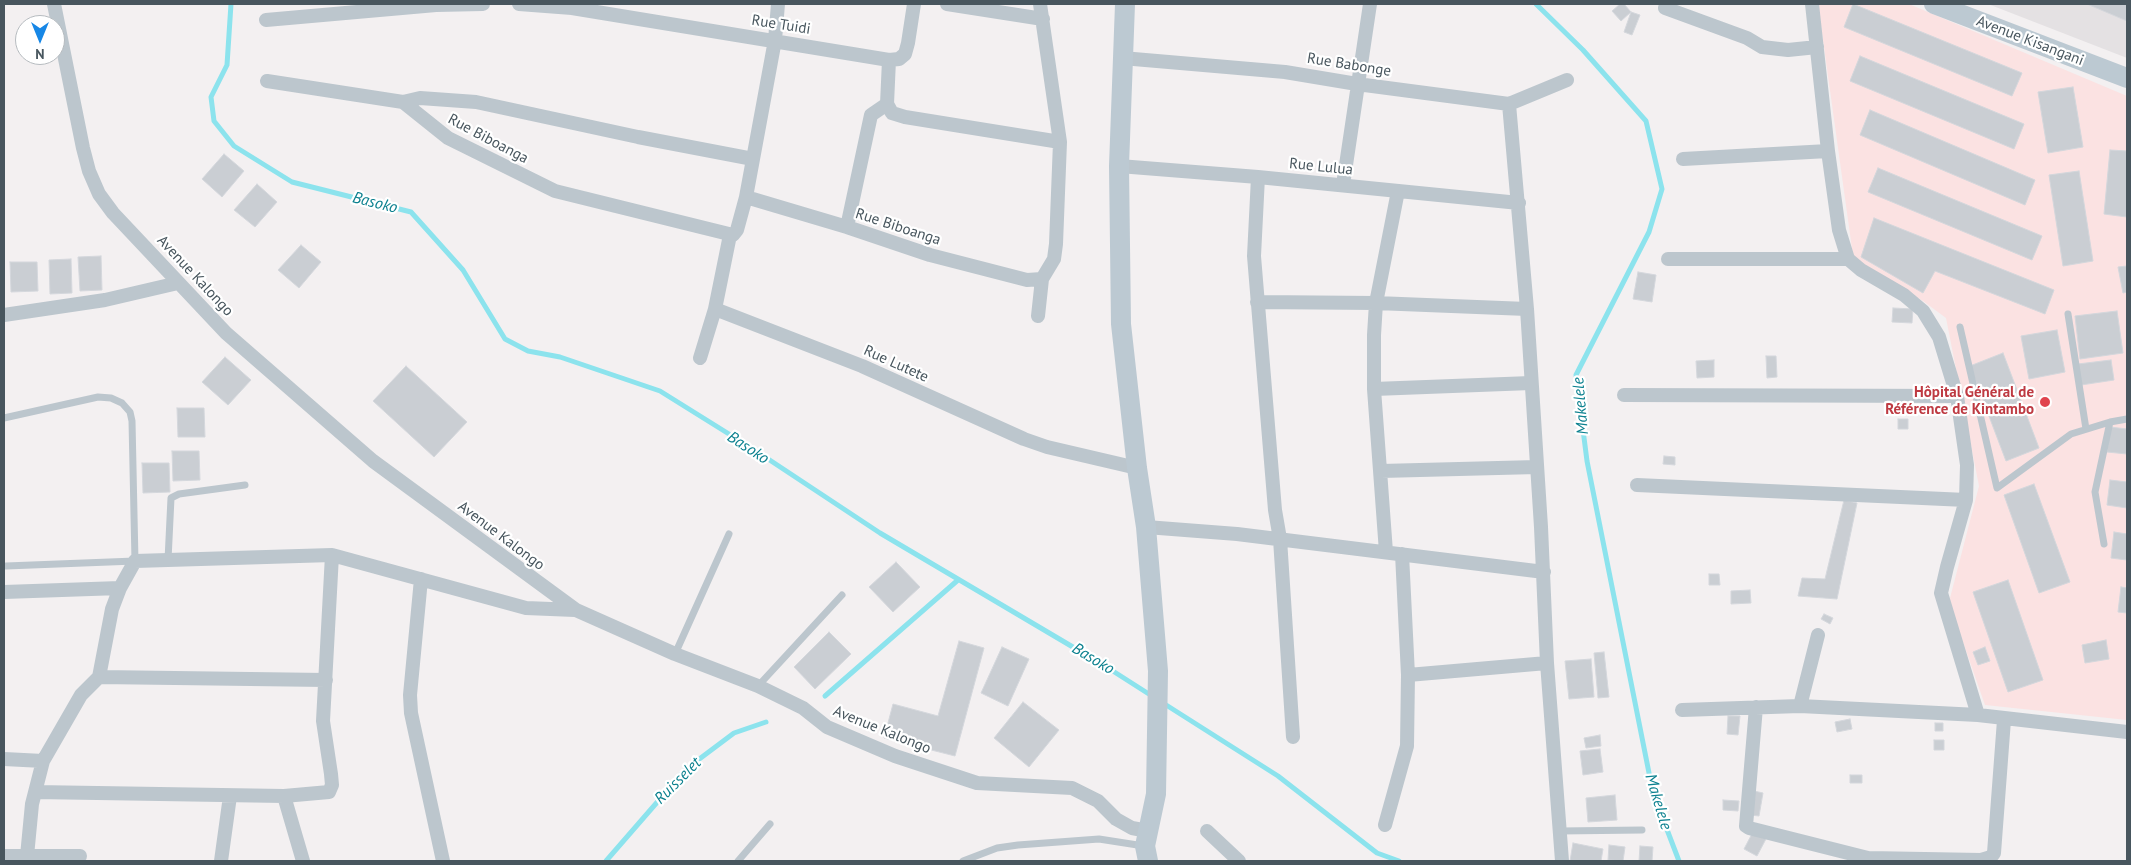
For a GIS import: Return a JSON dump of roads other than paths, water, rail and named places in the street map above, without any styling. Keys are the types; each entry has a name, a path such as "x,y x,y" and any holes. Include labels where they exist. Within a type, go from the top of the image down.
{"street":[{"name":"Avenue Kalongo","path":"54,4 83,148 95,186 113,213 226,333 373,461 576,610 675,654 758,686 803,708 827,727 895,756 977,783 1072,788 1098,801 1116,819 1132,828 1147,846"},
{"path":"266,20 436,5 483,4"},
{"name":"Rue Tuidi","path":"519,4 572,6 889,60"},
{"path":"700,358 715,309 732,234 746,197 775,40 778,4"},
{"path":"914,4 905,54 899,59 889,60 887,104 892,113 905,117 1060,142"},
{"path":"947,4 1043,19"},
{"path":"1038,316 1042,279 1054,259 1056,244 1060,142 1040,4"},
{"path":"1125,4 1119,166 1121,324 1137,468 1146,527 1158,672 1156,794 1147,846"},
{"path":"1343,185 1370,4"},
{"path":"1812,4 1828,152 1839,230 1848,259 1861,270 1904,295 1923,311 1939,337 1957,396 1967,465 1966,500 1941,594 1978,715"},
{"name":"Avenue Kisangani","path":"1934,4 2127,78"},
{"path":"1664,8 1748,38 1762,47 1788,50 1817,47"},
{"name":"Rue Babonge","path":"1122,58 1285,72 1357,84 1509,104 1567,80"},
{"path":"268,81 402,102"},
{"name":"Rue Biboanga","path":"402,102 420,98 476,102 638,137 753,158"},
{"name":"Rue Biboanga","path":"402,102 448,138 554,192 732,234"},
{"path":"847,227 871,115 887,104"},
{"path":"1509,104 1527,309 1544,572 1547,663 1562,861"},
{"path":"1683,159 1828,152"},
{"name":"Rue Lulua","path":"1119,166 1258,177 1519,203"},
{"path":"1258,177 1254,241 1257,302 1275,510 1280,538 1293,737"},
{"path":"1386,552 1374,388 1376,303 1398,191"},
{"name":"Rue Biboanga","path":"746,197 938,257 1027,280 1042,279"},
{"path":"1668,259 1848,259"},
{"path":"4,316 105,300 178,282"},
{"path":"1257,302 1376,303 1527,309"},
{"name":"Rue Lutete","path":"715,309 862,366 1047,447 1137,468"},
{"path":"1374,388 1531,382"},
{"path":"1624,395 1957,396"},
{"path":"1381,471 1537,467"},
{"path":"1637,485 1966,500"},
{"path":"1146,527 1280,538 1544,572"},
{"path":"1385,825 1407,746 1408,675 1402,554"},
{"path":"27,856 30,815 44,761 81,695 99,677 112,609 120,588 135,561 332,555 526,608 576,610"},
{"path":"35,792 284,796 329,792 332,785 323,721 332,555"},
{"path":"421,579 410,695 411,713 442,861"},
{"path":"4,592 120,588"},
{"path":"1800,706 1818,634"},
{"path":"1408,675 1547,663"},
{"path":"99,677 326,680"},
{"path":"1682,710 1800,706 1978,715 2004,720 2127,732"},
{"path":"1756,707 1746,826 1868,858 1981,860 1991,857 1994,853 2004,720"},
{"path":"4,759 44,761"},
{"path":"221,861 230,796"},
{"path":"284,796 303,861"},
{"path":"1208,831 1239,861"},
{"path":"4,856 80,856"}],"lane":[{"path":"2068,314 2086,429"},
{"path":"1960,327 1997,488 2063,438 2086,429 2127,419"},
{"path":"4,418 98,397 111,398 130,412 132,421 135,561 6,566"},
{"path":"2104,544 2095,492 2110,422"},
{"path":"168,560 171,498 179,494 245,485"},
{"path":"675,654 729,534"},
{"path":"758,686 842,595"},
{"path":"738,861 770,824"},
{"path":"1560,831 1642,830"},
{"path":"963,861 997,848 1018,845 1099,839 1147,846"}],"waterway":[{"name":"Basoko","path":"231,4 227,65 211,97 214,121 234,146 292,182 411,212 463,270 505,339 528,351 560,357 660,391 753,449 880,533 1105,666 1152,696"},
{"name":"Makelele","path":"1536,4 1583,50 1646,121 1662,189 1649,232 1576,375 1587,461 1653,793 1679,861"},
{"name":"Ruisselet","path":"825,696 958,580"},
{"name":"Basoko","path":"1163,703 1278,776 1377,853 1399,861"},
{"name":"Ruisselet","path":"606,861 686,769 734,733 766,722"}],"place":[{"name":"Hôpital Général de Référence de Kintambo","path":"2045,402"}]}
